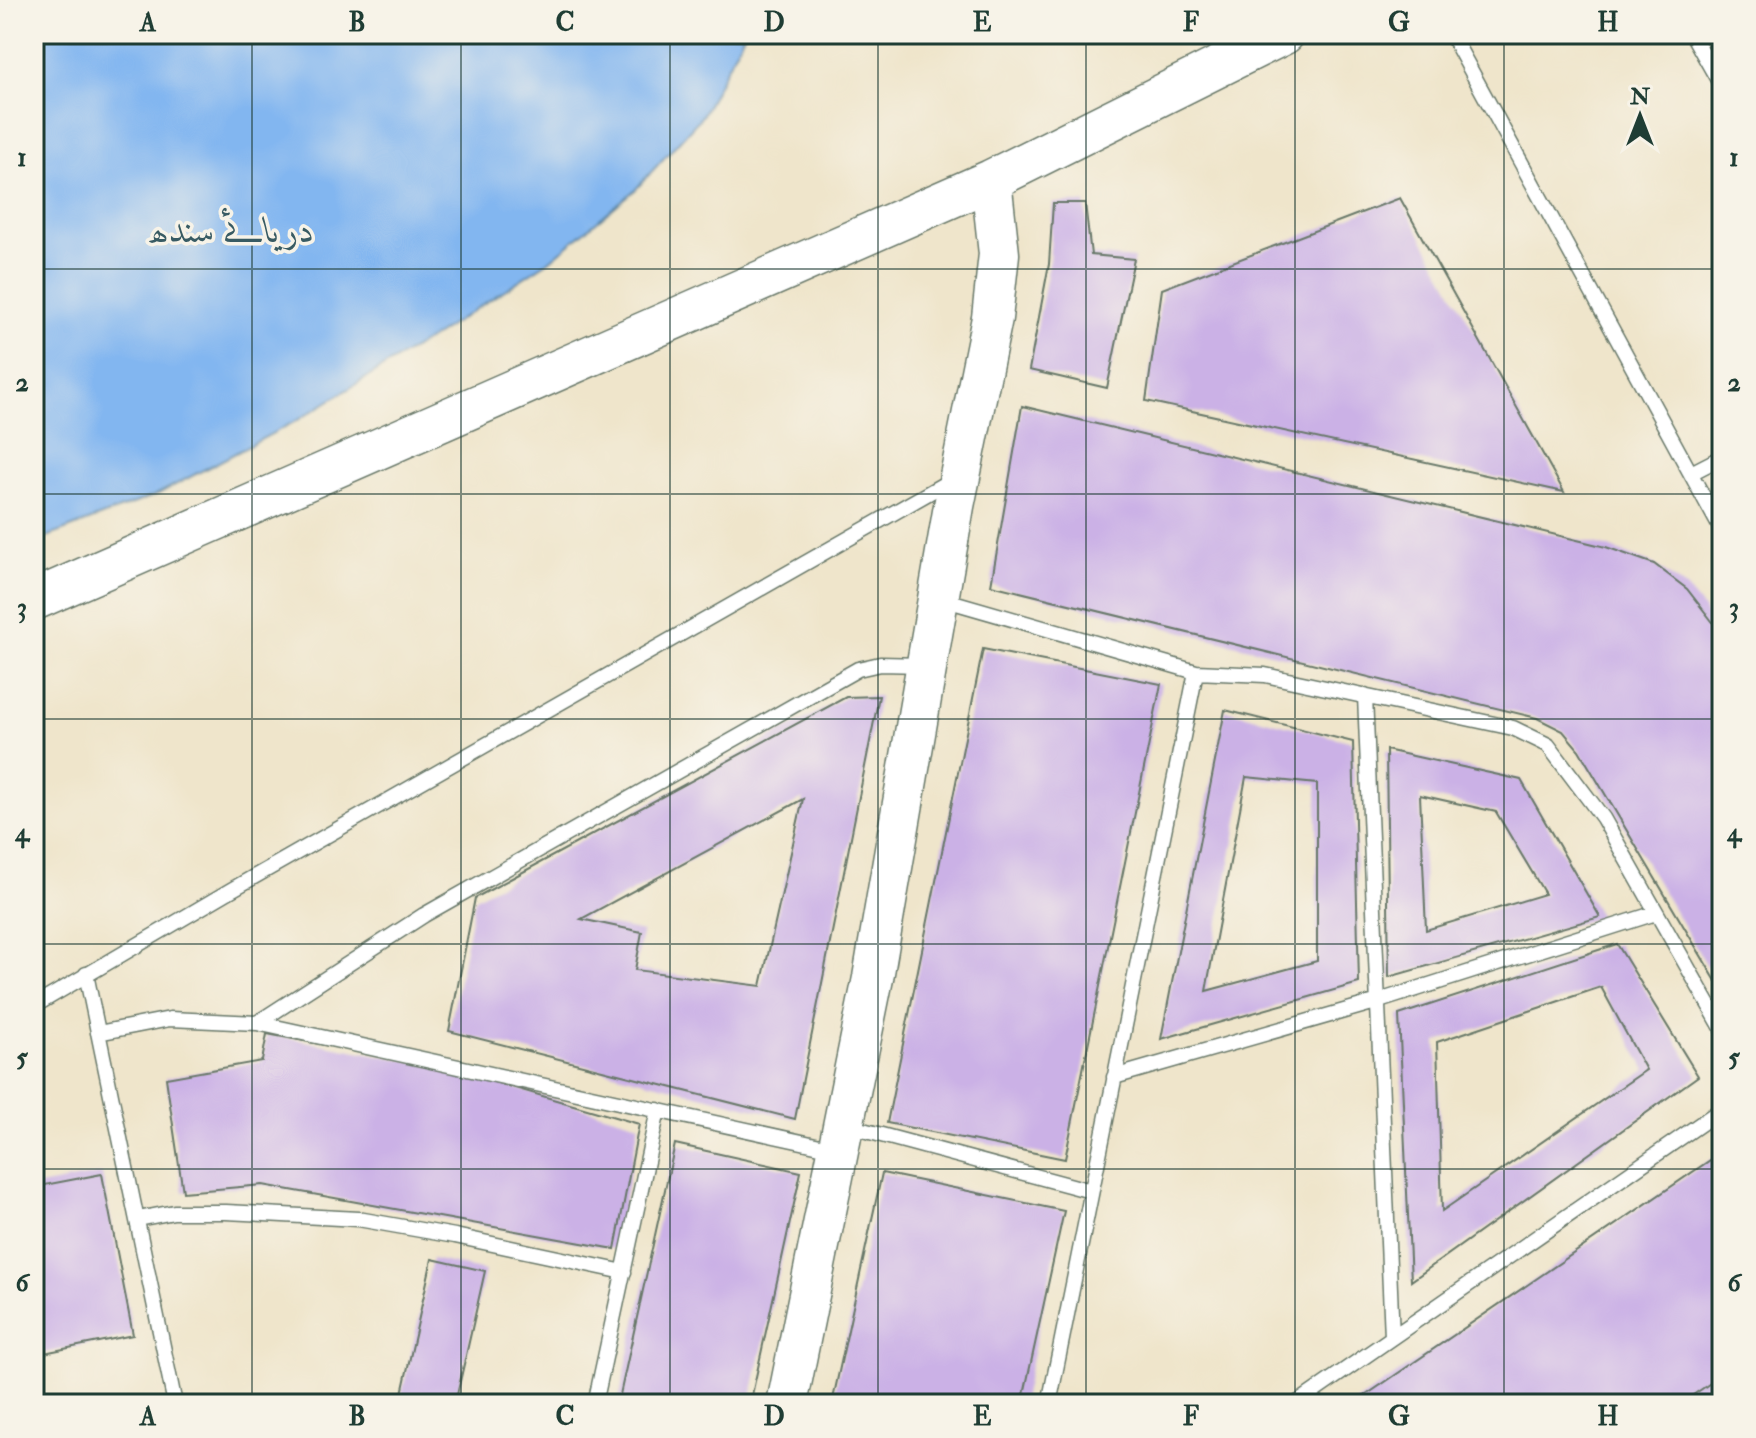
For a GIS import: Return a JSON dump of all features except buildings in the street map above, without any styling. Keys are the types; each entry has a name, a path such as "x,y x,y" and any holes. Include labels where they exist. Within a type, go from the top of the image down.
{"main road":[{"path":"34,600 991,180 1284,34"},
{"path":"787,1404 873,978 960,475 992,318 999,254 991,180"}],"lane":[{"path":"1451,34 1722,531"},
{"path":"1692,34 1722,87"},
{"path":"1691,473 1722,457"},
{"path":"34,1006 960,475"},
{"path":"938,598 1196,672 1265,675 1513,728 1548,745 1603,818 1722,1028"},
{"path":"257,1023 424,915 858,669 880,664 927,665"},
{"path":"1049,1404 1196,672"},
{"path":"1365,696 1392,1337"},
{"path":"1114,1077 1379,1001 1656,913"},
{"path":"86,974 175,1404"},
{"path":"98,1033 170,1019 257,1023 658,1110 841,1138 1091,1191"},
{"path":"1296,1404 1722,1109"},
{"path":"595,1404 658,1110"},
{"path":"138,1219 174,1212 358,1219 624,1272"},
{"path":"1714,1404 1722,1398"}],"water":[{"name":"دریائے سندھ","path":"34,34 744,34 702,116 636,189 549,261 298,420 156,495 34,542"}]}
